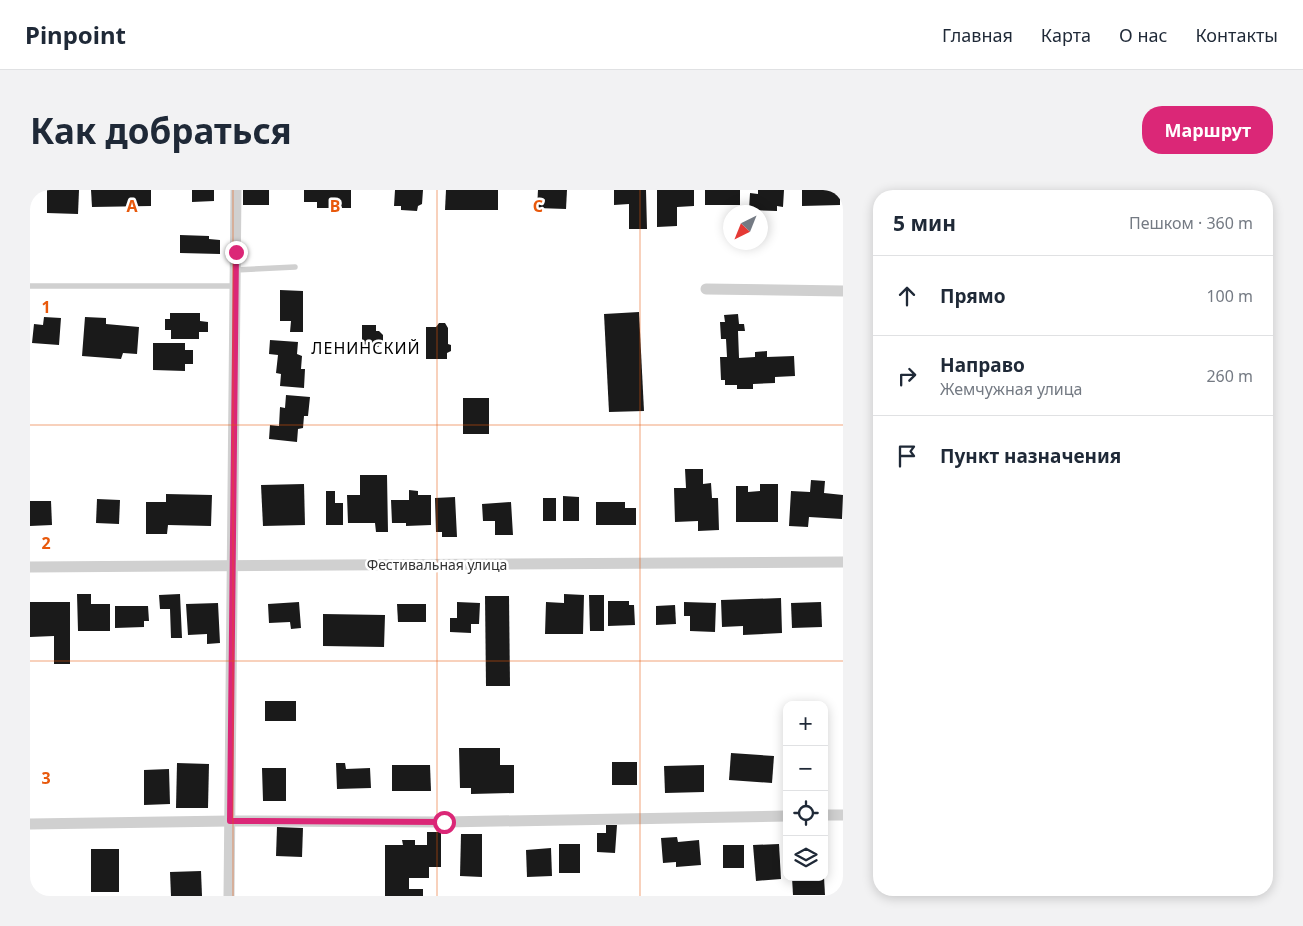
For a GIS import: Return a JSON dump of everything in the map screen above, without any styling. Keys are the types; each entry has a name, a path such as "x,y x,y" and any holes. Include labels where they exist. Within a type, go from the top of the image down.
{"street":[{"path":"229,896 236,190"},
{"path":"706,289 843,291"},
{"name":"Фестивальная улица","path":"30,567 843,562"},
{"path":"828,815 843,815"},
{"path":"30,824 230,821 444,822 783,816"}],"lane":[{"path":"236,270 295,267"},
{"path":"30,286 235,286"}],"building":[{"path":"47,190 79,190 78,214 47,213"},
{"path":"91,190 151,190 151,206 92,207"},
{"path":"192,190 214,190 214,201 192,202"},
{"path":"243,190 269,190 269,205 243,205"},
{"path":"304,190 351,190 351,208 317,208 317,202 304,202"},
{"path":"395,190 423,190 422,204 418,206 417,211 401,210 401,206 394,206"},
{"path":"446,190 498,190 498,210 445,210"},
{"path":"538,190 567,190 566,209 537,208"},
{"path":"614,190 646,190 647,229 629,229 629,204 614,205"},
{"path":"657,190 694,190 694,206 677,207 677,226 657,227"},
{"path":"705,190 740,190 740,205 705,205"},
{"path":"758,190 784,190 783,207 777,206 777,211 768,211 768,205 749,205 750,193 758,194"},
{"path":"802,190 840,190 840,205 802,206"},
{"path":"180,235 209,236 209,239 220,240 220,254 180,253"},
{"path":"280,290 303,291 303,332 290,332 291,321 280,321"},
{"path":"639,312 644,411 609,412 604,314"},
{"path":"170,313 200,313 200,321 208,322 208,332 199,332 199,339 171,339 171,330 165,330 165,319 170,319"},
{"path":"738,314 739,324 744,324 745,331 738,331 739,358 755,357 755,352 767,351 767,357 794,356 795,376 775,377 775,383 753,384 753,389 737,389 737,385 725,385 725,380 721,380 720,357 727,357 726,339 721,339 720,322 725,322 724,315"},
{"path":"44,317 61,318 59,345 32,343 34,324 43,325"},
{"path":"85,317 106,318 106,324 139,327 137,354 123,353 121,359 82,356"},
{"path":"439,323 445,323 448,328 448,344 451,345 451,351 447,353 447,359 426,359 426,327 436,327"},
{"path":"362,325 376,325 376,331 383,335 383,343 378,347 362,347"},
{"path":"270,340 298,342 297,354 302,356 301,369 305,369 304,388 280,386 281,374 276,373 278,355 269,354"},
{"path":"153,343 185,343 185,350 193,350 193,364 185,364 185,371 153,370"},
{"path":"286,395 310,397 308,416 304,416 303,428 298,429 297,442 269,439 270,425 279,426 280,407 285,408"},
{"path":"463,398 489,398 489,434 463,434"},
{"path":"685,469 703,469 703,484 711,483 712,498 718,498 719,530 698,531 698,521 675,522 674,488 686,488"},
{"path":"360,475 387,475 388,532 376,532 375,523 348,523 347,495 360,495"},
{"path":"811,480 825,481 824,493 843,495 842,519 809,517 808,527 789,526 791,491 810,492"},
{"path":"304,484 305,525 263,526 261,485"},
{"path":"760,484 778,484 778,522 736,522 736,486 748,486 748,492 760,491"},
{"path":"409,490 418,491 418,495 431,495 431,525 406,526 406,523 392,523 391,500 409,500"},
{"path":"326,491 335,491 335,503 343,503 343,525 326,525"},
{"path":"166,494 212,495 211,526 168,525 167,534 146,534 146,502 166,502"},
{"path":"563,496 579,497 579,521 563,521"},
{"path":"455,497 457,537 442,537 442,532 436,532 435,498"},
{"path":"543,498 556,498 556,521 543,521"},
{"path":"97,499 120,500 119,524 96,523"},
{"path":"30,501 51,501 52,525 30,526"},
{"path":"511,502 513,535 495,535 495,521 483,521 482,504"},
{"path":"596,502 625,502 625,508 636,508 636,525 596,525"},
{"path":"77,594 91,594 91,604 110,604 110,631 78,631"},
{"path":"180,594 182,638 171,638 170,609 160,609 159,595"},
{"path":"564,594 584,595 583,634 545,634 546,602 564,603"},
{"path":"589,595 604,595 604,631 590,631"},
{"path":"485,596 509,596 510,686 486,686"},
{"path":"781,598 782,633 743,635 743,626 722,627 721,600"},
{"path":"608,601 629,601 629,605 634,605 635,625 608,626"},
{"path":"30,602 70,602 70,664 54,664 54,636 30,637"},
{"path":"299,602 301,628 291,629 290,622 269,623 268,604"},
{"path":"457,602 480,603 479,624 471,624 471,633 450,632 450,618 457,618"},
{"path":"684,602 716,603 715,632 690,631 690,616 684,616"},
{"path":"821,602 822,627 792,628 791,603"},
{"path":"218,603 220,643 207,644 207,634 188,635 186,604"},
{"path":"397,604 426,604 426,622 398,622"},
{"path":"675,605 676,624 656,625 656,606"},
{"path":"115,606 148,606 149,621 144,621 144,627 115,628"},
{"path":"323,614 385,615 384,647 323,646"},
{"path":"265,701 296,701 296,721 265,721"},
{"path":"459,748 500,748 500,765 514,765 514,793 471,794 471,788 460,788"},
{"path":"731,753 774,756 772,783 729,780"},
{"path":"612,762 637,762 637,785 612,785"},
{"path":"177,763 209,764 208,808 176,808"},
{"path":"336,763 345,763 346,769 370,768 371,788 337,789"},
{"path":"392,765 430,765 431,791 392,791"},
{"path":"704,765 704,792 665,793 664,766"},
{"path":"262,768 286,768 286,801 263,801"},
{"path":"169,769 170,804 144,805 144,770"},
{"path":"606,825 617,825 615,853 597,852 597,833 606,833"},
{"path":"277,827 303,828 302,857 276,856"},
{"path":"427,832 441,832 441,867 429,867 429,878 409,878 409,889 423,889 423,896 385,896 385,845 403,845 402,840 415,840 415,845 427,845"},
{"path":"461,834 482,834 482,877 460,876"},
{"path":"677,837 678,842 699,840 701,865 676,867 676,862 663,863 661,838"},
{"path":"559,844 580,844 580,873 559,873"},
{"path":"779,844 781,879 756,881 753,845"},
{"path":"723,845 744,845 744,868 723,868"},
{"path":"551,848 552,876 527,877 526,850"},
{"path":"91,849 119,849 119,892 91,892"},
{"path":"201,871 202,896 171,896 170,872"},
{"path":"792,881 824,881 825,895 793,895"}],"district":[{"name":"ЛЕНИНСКИЙ","path":"366,348"}],"route":[{"path":"236,252 230,821 444,822"}]}
